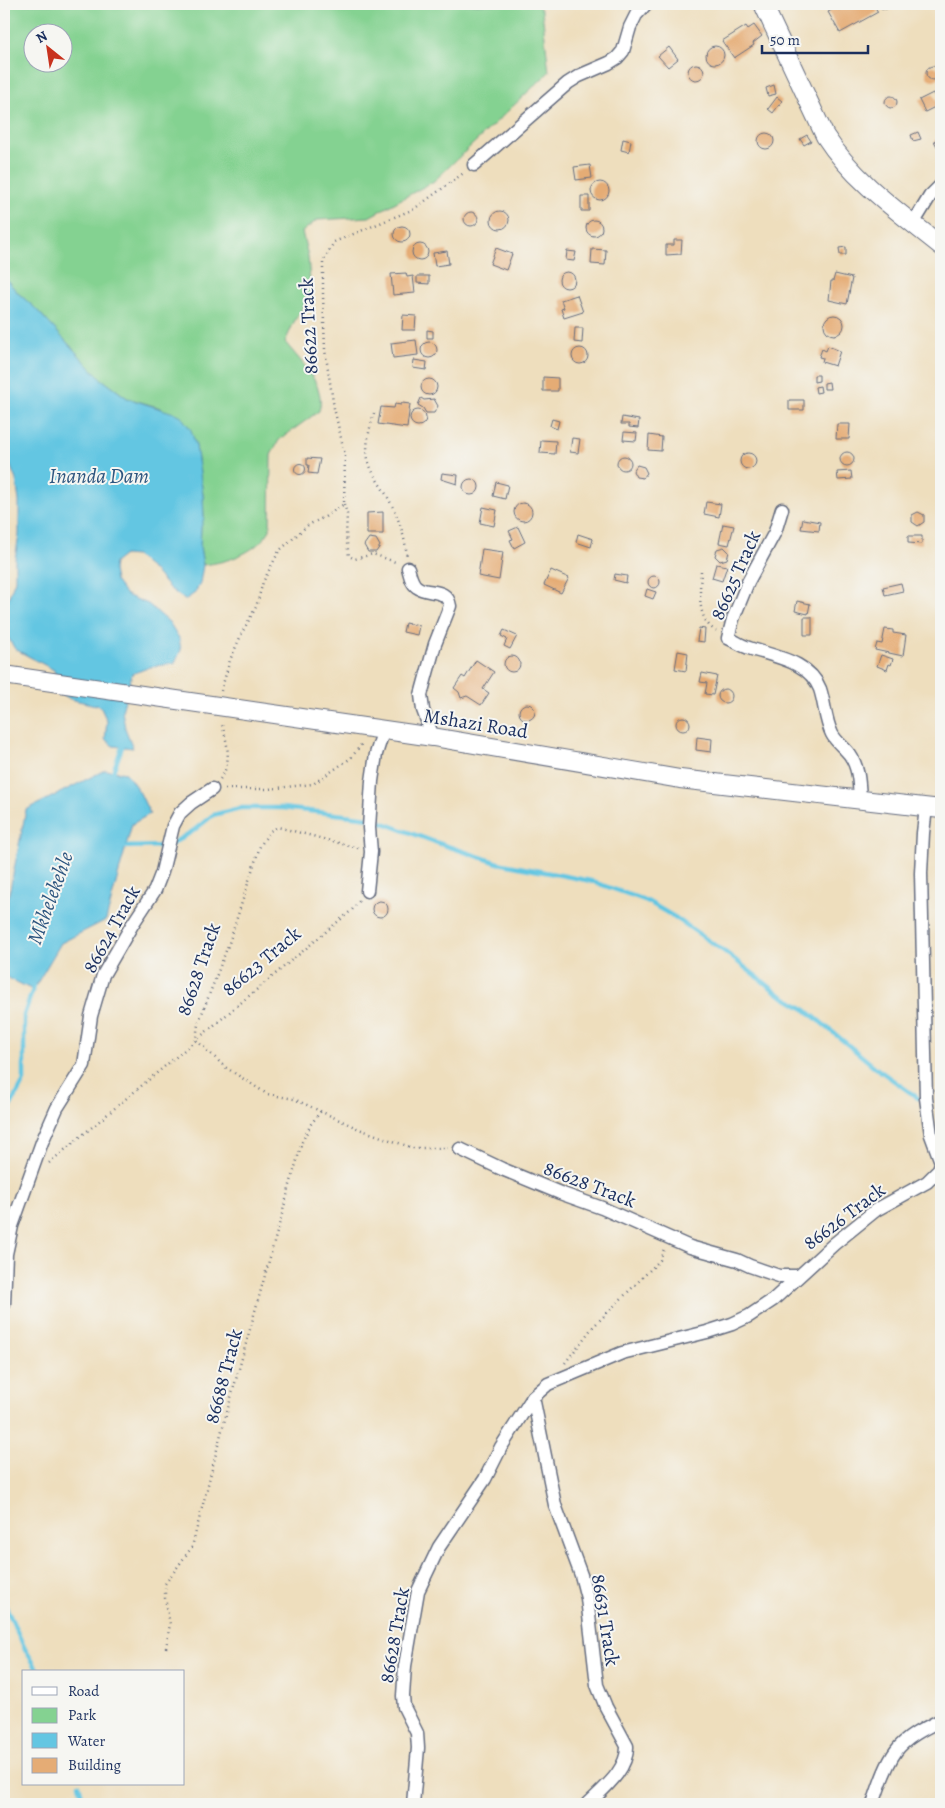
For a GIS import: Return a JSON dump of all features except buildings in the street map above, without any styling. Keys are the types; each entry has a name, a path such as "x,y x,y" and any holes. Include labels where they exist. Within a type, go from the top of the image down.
{"street":[{"path":"474,165 568,83 617,58 623,51 630,27 636,15 646,4"},
{"path":"763,4 825,136 836,153 856,176 941,246"},
{"path":"913,224 930,196 941,185"},
{"name":"86625 Track","path":"782,509 775,532 748,582 733,619 728,638 746,647 789,661 804,669 814,678 820,690 827,722 833,736 850,755 856,766 859,777 860,799"},
{"path":"408,568 410,578 416,586 446,596 450,606 435,644 421,695 423,710 433,737"},
{"name":"Mshazi Road","path":"10,676 433,737 680,779 934,808"},
{"path":"367,891 371,852 369,828 372,781 378,729"},
{"name":"86624 Track","path":"4,1304 6,1254 12,1226 42,1142 58,1108 84,1065 91,1016 103,975 155,890 162,872 173,826 180,813 212,789"},
{"name":"86626 Track","path":"548,1384 622,1353 708,1332 749,1316 773,1300 797,1276 876,1210 928,1182 939,1170 940,1162 931,1135 926,1098 921,873 923,833 934,808"},
{"name":"86628 Track","path":"460,1149 502,1169 602,1208 690,1247 737,1260 779,1276 797,1276"},
{"name":"86628 Track","path":"413,1804 418,1748 417,1733 404,1707 402,1696 405,1666 418,1591 440,1547 486,1479 501,1447 533,1397 548,1384"},
{"name":"86631 Track","path":"533,1397 555,1505 581,1575 587,1598 597,1685 606,1707 627,1746 627,1753 623,1764 609,1784 588,1804"},
{"path":"873,1804 886,1770 897,1750 912,1737 941,1720"}],"path":[{"name":"86622 Track","path":"408,568 374,554 354,559 349,556 346,537 348,514 344,504 345,455 334,408 326,350 324,262 334,242 414,209 474,165"},
{"path":"374,413 368,439 368,459 374,475 397,516 406,548 408,568"},
{"path":"212,789 222,776 228,753 216,706 230,660 242,631 256,607 263,582 279,551 308,524 325,517 344,504"},
{"path":"702,571 701,605 703,617 711,628 728,638"},
{"path":"212,789 268,790 313,784 351,758 378,729"},
{"name":"86628 Track","path":"371,852 278,827 270,831 260,846 198,1024 196,1040 225,1067 267,1094 294,1100 359,1129 413,1148 460,1149"},
{"name":"86623 Track","path":"29,1181 352,910 367,891"},
{"name":"86688 Track","path":"166,1648 170,1624 165,1598 165,1584 192,1547 222,1430 302,1142 311,1124 321,1111"},
{"path":"564,1363 592,1328 660,1260 665,1248 674,1239"}],"green space":[{"path":"4,4 537,4 542,11 549,72 434,181 369,217 317,220 302,232 308,256 311,294 295,320 285,342 315,382 319,392 319,411 279,440 271,455 270,530 257,545 241,555 222,562 203,565 200,547 201,527 204,517 203,495 196,446 161,408 127,398 100,378 35,308 4,277"}],"water":[{"name":"Inanda Dam","path":"4,277 100,378 127,398 180,415 191,430 196,446 203,495 204,518 201,527 200,547 203,565 200,583 195,593 185,600 169,588 155,572 136,556 124,555 114,563 115,581 126,595 148,604 169,622 179,638 181,650 175,663 150,667 132,674 122,711 125,728 133,748 113,746 105,739 107,721 100,706 70,699 59,692 54,670 15,649 4,631 4,610 15,580 15,559 19,535 19,501 16,480 5,452"},
{"path":"105,770 126,773 140,793 150,814 132,824 106,920 61,943 33,990 4,976 4,919 26,810"}],"waterway":[{"name":"Mkhelekehle","path":"111,777 122,747"},
{"path":"120,847 168,846 193,831 213,815 240,808 282,808 370,818 498,863 591,881 647,901 676,918 725,952 779,994 806,1010 876,1068 918,1098"},
{"name":"Mkhelekehle","path":"4,1118 24,1081 24,1015 34,986"},
{"name":"Mkhelekehle","path":"4,1603 25,1649 38,1670"},
{"name":"Mkhelekehle","path":"80,1786 84,1804"}]}
